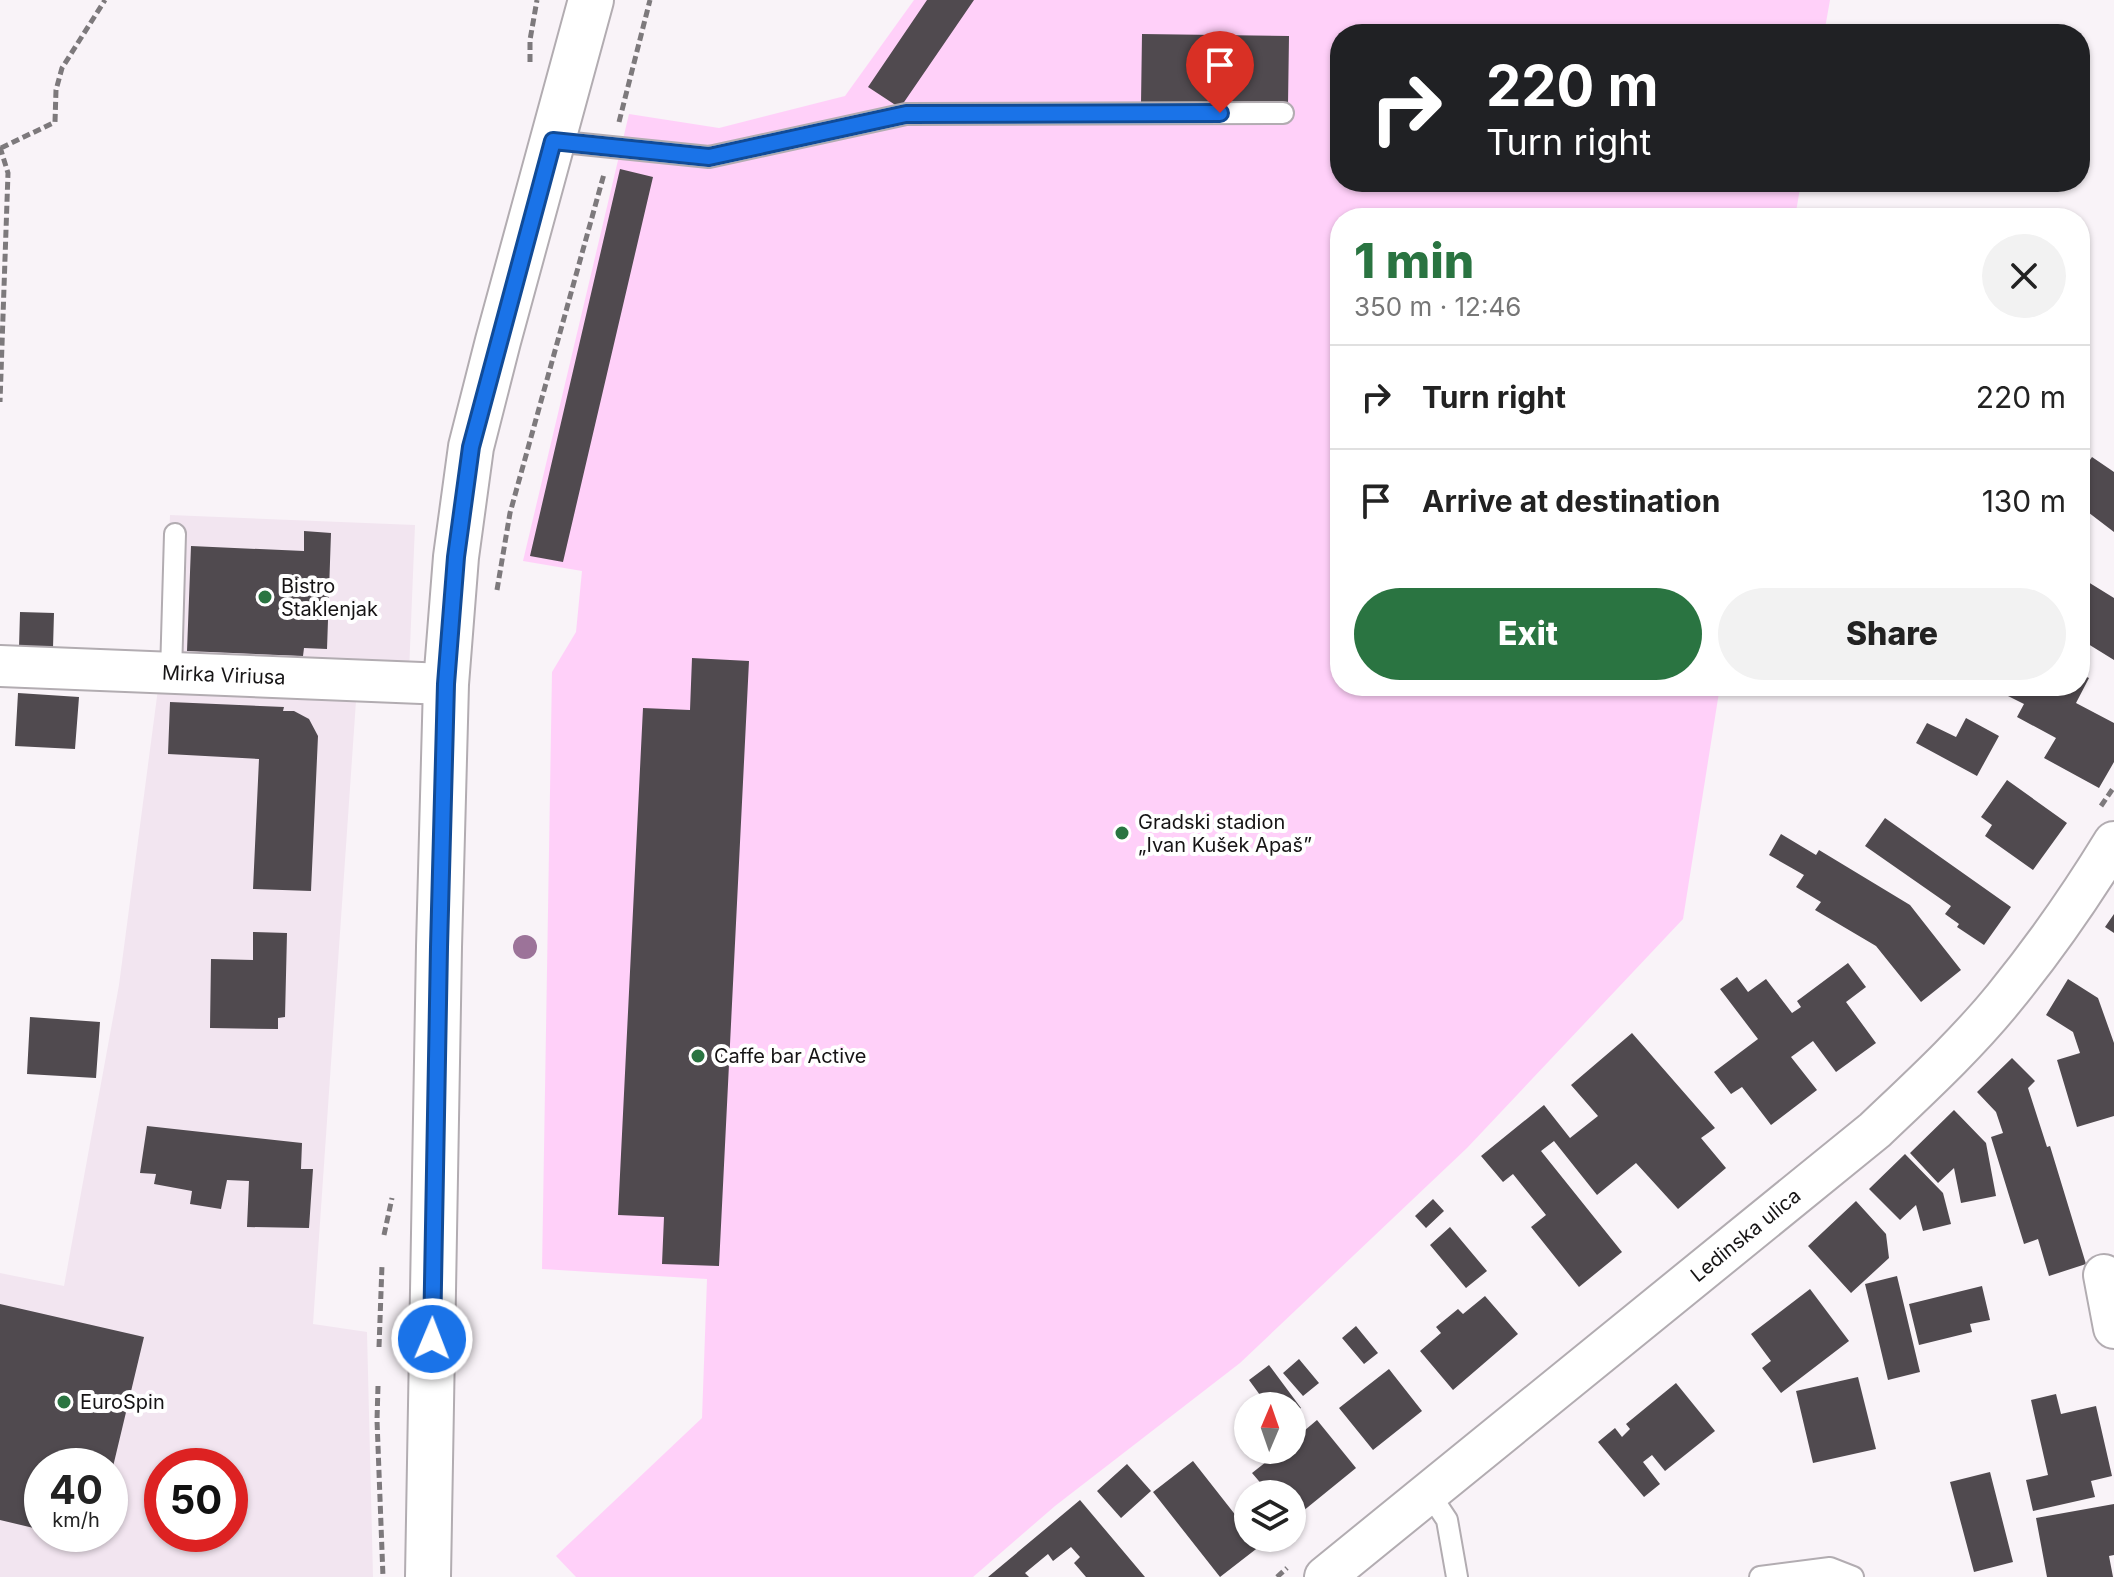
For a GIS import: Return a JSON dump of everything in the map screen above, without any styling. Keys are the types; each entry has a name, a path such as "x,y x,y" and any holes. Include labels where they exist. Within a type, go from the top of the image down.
{"main road":[{"path":"428,1577 446,684 456,557 471,447 591,0"}],"street":[{"name":"Mirka Viriusa","path":"0,666 446,684"},
{"name":"Ledinska ulica","path":"1306,1572 1429,1493 1875,1130 1940,1068 2002,1001 2058,926 2104,829"},
{"path":"2104,1275 2114,1328"}],"lane":[{"path":"553,141 709,157 906,114 1283,113"},
{"path":"171,673 175,534"},
{"path":"1429,1493 1447,1520 1457,1577"},
{"path":"1760,1577 1830,1568 1853,1577"}],"path":[{"path":"0,402 8,186 1,148 55,122 56,90 62,68 105,0"},
{"path":"495,598 510,513 633,72 650,0"},
{"path":"2104,829 2114,787"},
{"path":"379,1347 382,1265"},
{"path":"378,1386 383,1577"},
{"path":"1277,1577 1306,1572"}],"shaded area":[{"name":"Gradski stadion „Ivan Kušek Apaš”","path":"914,0 1830,0 1826,24 1330,24 1330,192 1799,192 1797,208 1330,208 1330,696 1718,696 1683,919 1467,1148 1240,1363 1055,1506 973,1577 576,1577 556,1556 702,1418 707,1279 542,1269 552,672 576,632 582,571 523,561 629,114 719,128 845,96"},
{"path":"170,515 415,525 409,672 164,662"},
{"path":"158,689 356,701 313,1324 367,1332 373,1577 0,1577 0,1273 64,1286 119,985"}],"building":[{"path":"927,0 974,0 900,108 868,87"},
{"path":"1142,34 1289,36 1288,105 1141,104"},
{"path":"620,169 653,177 563,562 530,556"},
{"path":"2092,457 2114,472 2114,532 2090,514"},
{"path":"304,531 331,533 327,649 304,648 303,656 187,651 191,546 304,551"},
{"path":"2090,583 2114,598 2114,660 2090,645"},
{"path":"20,612 54,613 53,648 19,648"},
{"path":"692,658 749,661 719,1266 662,1264 664,1217 618,1215 643,708 690,710"},
{"path":"18,693 79,697 75,749 15,746"},
{"path":"2008,696 2080,696 2076,703 2114,723 2114,762 2099,788 2044,758 2056,738 2017,717 2024,704"},
{"path":"170,702 284,707 283,711 294,711 309,719 318,736 311,891 253,889 259,759 168,754"},
{"path":"1966,718 1999,736 1977,776 1916,743 1927,723 1956,737"},
{"path":"2007,780 2067,823 2033,870 1985,836 1992,825 1981,817"},
{"path":"1885,818 2011,907 1984,945 1957,927 1959,924 1945,914 1951,906 1865,846"},
{"path":"1781,834 1816,855 1819,850 1910,905 1961,970 1921,1002 1876,946 1815,910 1821,902 1796,887 1804,875 1769,855"},
{"path":"2114,914 2114,933 2105,927"},
{"path":"253,932 287,933 285,1017 278,1018 278,1029 210,1028 211,959 253,960"},
{"path":"1848,963 1866,987 1846,1002 1876,1043 1836,1072 1813,1041 1791,1057 1817,1090 1771,1125 1742,1087 1731,1094 1714,1072 1758,1039 1720,989 1737,977 1748,992 1766,979 1792,1013 1801,1007 1797,1001"},
{"path":"2068,979 2098,998 2114,1043 2114,1116 2077,1127 2057,1060 2080,1053 2073,1032 2046,1015"},
{"path":"30,1017 100,1022 96,1078 27,1074"},
{"path":"1632,1033 1715,1128 1701,1138 1726,1168 1678,1209 1636,1163 1597,1195 1554,1141 1541,1151 1622,1252 1579,1287 1531,1227 1546,1215 1513,1174 1503,1182 1481,1156 1544,1105 1570,1138 1598,1116 1571,1085"},
{"path":"2012,1058 2035,1081 2028,1088 2047,1147 2050,1146 2086,1264 2049,1276 2038,1239 2024,1244 1991,1137 2003,1133 1996,1112 1977,1092"},
{"path":"1954,1110 1986,1143 1996,1196 1961,1203 1954,1168 1938,1183 1910,1153"},
{"path":"147,1126 302,1143 301,1169 313,1169 309,1228 247,1227 249,1181 227,1180 221,1209 190,1204 192,1191 154,1184 156,1174 140,1173"},
{"path":"1905,1154 1943,1193 1951,1224 1923,1231 1916,1205 1900,1220 1869,1189"},
{"path":"1433,1199 1444,1211 1426,1228 1415,1216"},
{"path":"1856,1201 1886,1234 1889,1258 1851,1293 1808,1246"},
{"path":"1450,1227 1487,1271 1466,1288 1430,1245"},
{"path":"1897,1276 1920,1372 1888,1380 1865,1284"},
{"path":"1982,1286 1990,1320 1970,1324 1972,1332 1919,1345 1909,1304"},
{"path":"1810,1289 1849,1341 1781,1393 1762,1368 1771,1361 1751,1334"},
{"path":"1485,1296 1518,1334 1453,1390 1420,1351 1441,1333 1436,1327 1458,1309 1463,1314"},
{"name":"EuroSpin","path":"0,1304 144,1337 117,1448 24,1448 24,1526 0,1520"},
{"path":"1356,1326 1378,1353 1364,1364 1342,1338"},
{"path":"1299,1359 1319,1383 1306,1394 1300,1392 1283,1373"},
{"path":"1269,1365 1289,1392 1258,1392 1249,1380"},
{"path":"1389,1369 1422,1411 1373,1450 1339,1408"},
{"path":"1858,1377 1876,1449 1813,1463 1796,1391"},
{"path":"1676,1383 1715,1431 1665,1471 1652,1455 1643,1462 1660,1484 1644,1497 1598,1442 1615,1428 1622,1437 1630,1429 1626,1424"},
{"path":"2056,1394 2061,1414 2096,1406 2112,1476 2091,1481 2095,1497 2033,1511 2026,1480 2048,1475 2031,1400"},
{"path":"1317,1420 1356,1468 1306,1509 1306,1480 1258,1480 1252,1473 1263,1464 1306,1464 1306,1429"},
{"path":"1193,1461 1234,1513 1234,1552 1252,1552 1220,1577 1153,1492"},
{"path":"1127,1464 1151,1491 1121,1518 1097,1491"},
{"path":"1990,1472 2013,1562 1974,1572 1950,1482"},
{"path":"1080,1500 1145,1577 1086,1577 1074,1563 1080,1557 1071,1547 1053,1561 1048,1554 1025,1573 1029,1577 988,1577"},
{"path":"2114,1504 2114,1555 2109,1556 2113,1577 2047,1577 2036,1518"}],"place":[{"name":"Bistro Staklenjak","path":"265,597"},
{"name":"Gradski stadion „Ivan Kušek Apaš”","path":"1122,833"},
{"name":"Caffe bar Active","path":"698,1056"},
{"name":"EuroSpin","path":"64,1402"}],"route":[{"path":"432,1339 446,684 456,557 471,447 553,141 709,157 906,114 1220,113"}]}
